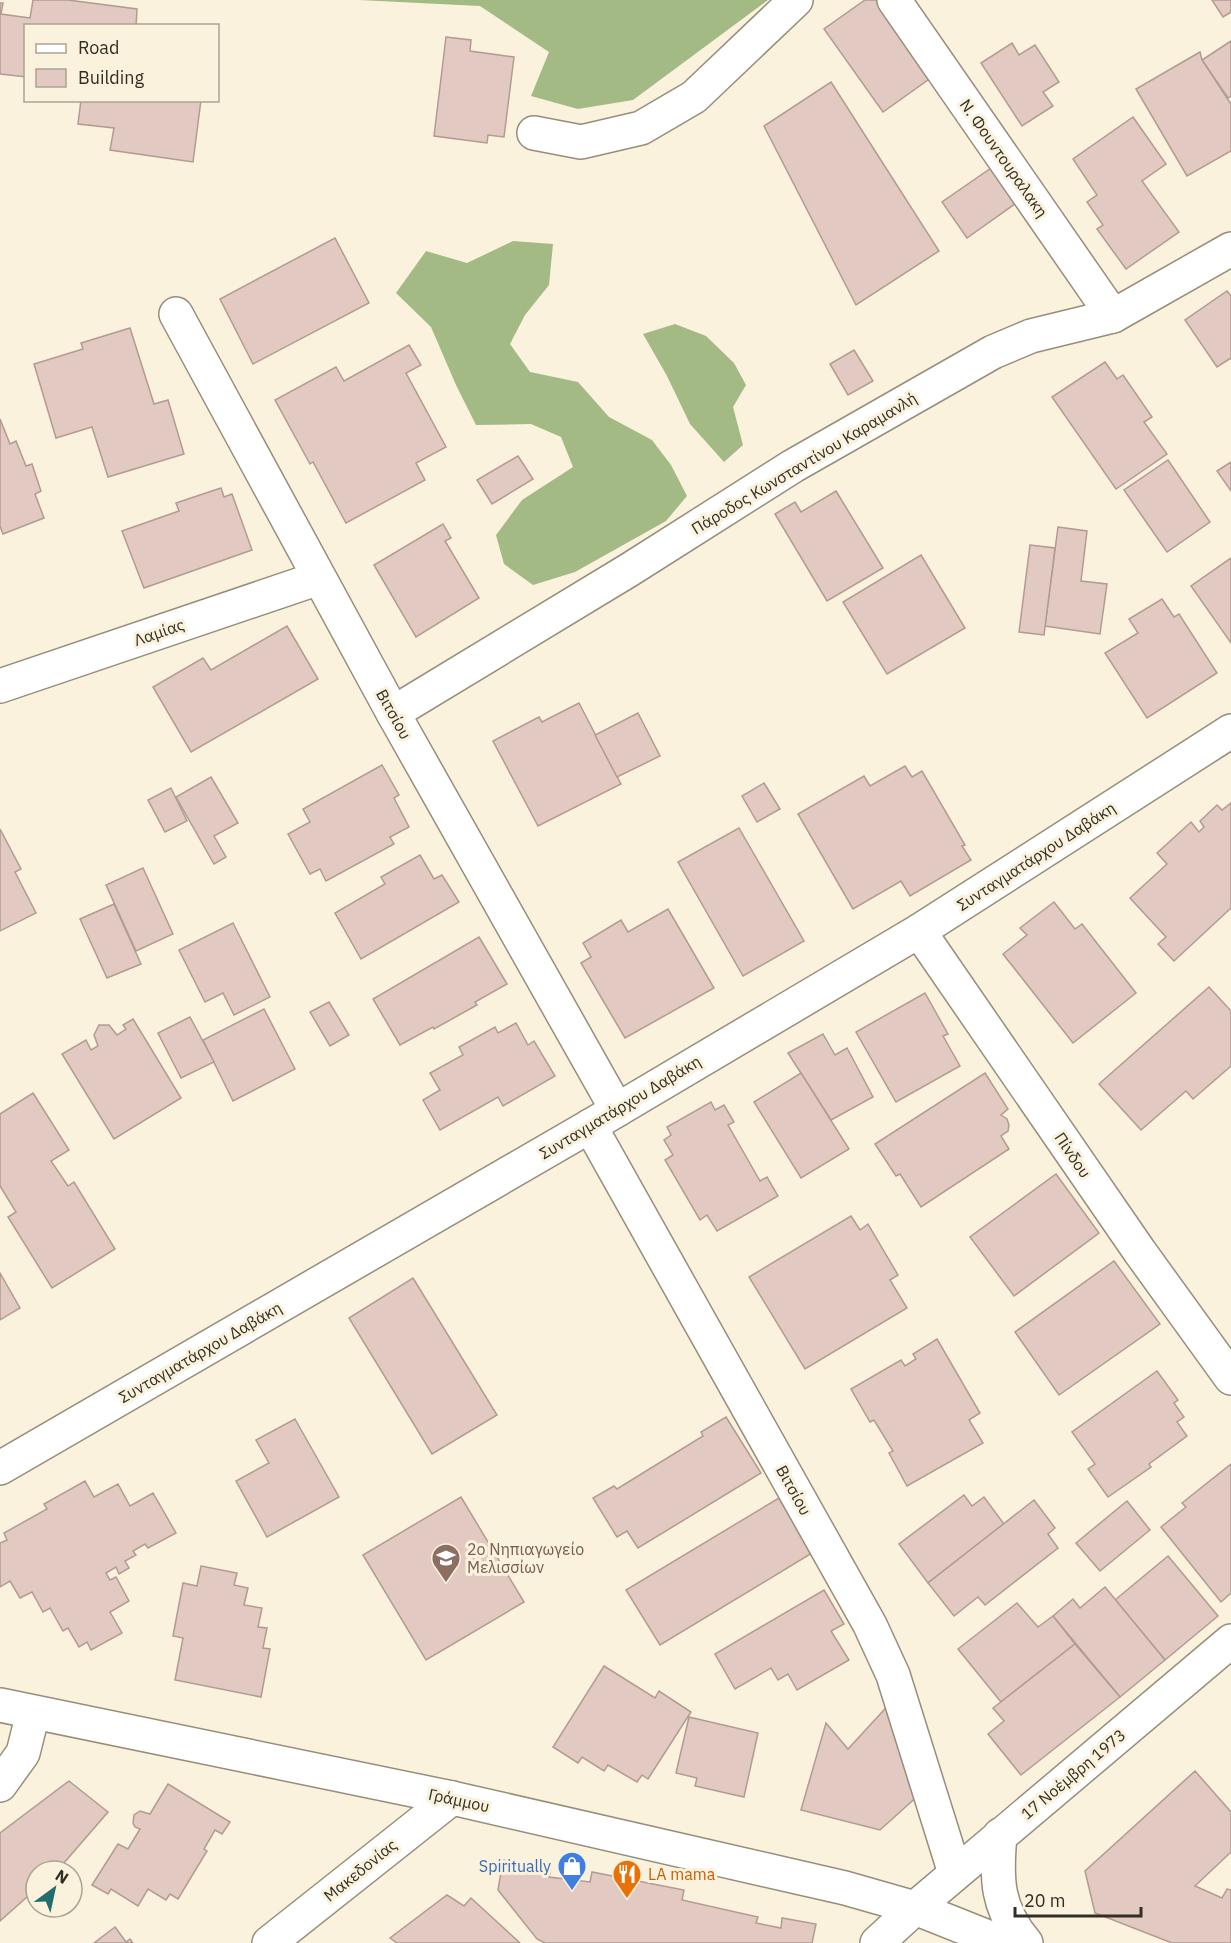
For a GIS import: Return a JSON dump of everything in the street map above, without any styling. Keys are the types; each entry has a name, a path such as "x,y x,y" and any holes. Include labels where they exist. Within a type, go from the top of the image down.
{"street":[{"path":"534,133 581,142 641,128 694,97 796,0"},
{"name":"Ν. Φουντουραλακη","path":"894,0 1113,316"},
{"name":"Πάροδος Κωνσταντίνου Καραμανλή","path":"393,713 629,570 793,466 993,352 1031,336 1113,316 1231,249"},
{"name":"Βιτσίου","path":"176,314 393,713 870,1625 893,1675 955,1873"},
{"name":"Λαμίας","path":"0,686 319,578"},
{"name":"Συνταγματάρχου Δαβάκη","path":"0,1468 603,1118 919,931 1231,731"},
{"name":"Πίνδου","path":"919,931 1140,1252 1231,1378"},
{"name":"17 Νοέμβρη 1973","path":"877,1943 955,1873 1231,1641"},
{"name":"Γράμμου","path":"0,1705 452,1798 845,1888 915,1908 1003,1943"},
{"path":"0,1785 23,1753 33,1713"},
{"name":"Μακεδονίας","path":"269,1943 452,1798"},
{"path":"1000,1835 997,1869 1000,1899 1014,1929 1026,1943"}],"green space":[{"path":"359,0 768,0 633,100 578,109 531,96 549,52 480,6"},
{"path":"513,241 553,244 549,285 525,315 510,344 530,372 578,382 609,417 652,440 671,465 687,496 666,521 575,572 533,585 504,564 496,535 522,500 573,467 561,437 531,424 476,425 431,327 396,293 426,251 467,263"},
{"path":"675,324 706,336 734,363 746,385 733,407 743,445 724,462 690,424 667,376 643,334"}],"building":[{"path":"33,0 68,0 137,9 136,24 24,24 24,77 0,74 0,3 3,3 1,14 30,18"},
{"path":"865,0 877,0 932,77 883,112 824,29"},
{"path":"1212,0 1231,0 1231,12 1223,17"},
{"path":"446,37 471,40 470,51 514,57 504,137 488,135 487,143 434,136"},
{"path":"1231,41 1231,96 1228,98 1202,60"},
{"path":"1012,43 1019,55 1035,45 1059,82 1043,92 1053,106 1022,126 981,63"},
{"path":"1200,52 1202,60 1231,104 1231,151 1187,176 1136,89"},
{"path":"831,82 939,251 856,305 764,126"},
{"path":"81,102 201,102 193,162 110,150 114,128 78,124"},
{"path":"1133,117 1166,164 1142,181 1179,232 1126,269 1097,229 1103,225 1087,202 1097,195 1073,159"},
{"path":"994,166 1019,201 967,238 942,202"},
{"path":"335,238 369,303 253,364 220,299"},
{"path":"1227,291 1231,296 1231,358 1217,367 1185,320"},
{"path":"130,328 154,404 168,400 184,454 108,477 92,427 56,438 34,364 83,349 81,343"},
{"path":"409,345 421,365 406,373 446,447 416,463 425,480 346,523 313,462 310,464 275,400 336,367 344,381"},
{"path":"854,350 873,381 848,395 830,364"},
{"path":"1105,362 1117,379 1123,375 1152,417 1144,422 1167,454 1116,489 1052,397"},
{"path":"0,419 10,444 16,441 26,466 32,464 41,491 35,494 44,518 3,534 0,526"},
{"path":"518,456 533,479 492,504 477,480"},
{"path":"1168,460 1210,522 1167,552 1124,490"},
{"path":"1231,462 1231,491 1217,471"},
{"path":"221,488 224,497 232,494 252,550 144,588 122,531 179,511 176,503"},
{"path":"836,491 883,568 827,601 775,514 795,502 801,512"},
{"path":"443,524 451,538 445,541 479,598 416,637 374,565"},
{"path":"1058,527 1087,531 1081,581 1107,584 1100,634 1045,626"},
{"path":"1030,545 1055,548 1044,635 1019,632"},
{"path":"921,555 965,628 887,674 843,602"},
{"path":"1231,558 1231,643 1191,586"},
{"path":"1162,599 1174,617 1179,614 1217,673 1147,718 1105,653 1138,633 1129,619"},
{"path":"287,626 318,679 191,752 153,687 203,658 211,670"},
{"path":"579,703 621,784 538,826 493,741 539,717 542,722"},
{"path":"638,713 660,756 617,777 595,735"},
{"path":"382,765 399,795 394,798 409,827 390,837 394,844 326,881 320,869 310,874 288,834 310,822 303,809"},
{"path":"905,766 912,777 922,771 965,845 962,846 971,860 910,896 901,881 853,909 798,814 864,776 870,786"},
{"path":"211,777 238,823 214,836 226,857 214,864 176,797"},
{"path":"764,783 780,809 757,822 742,796"},
{"path":"171,788 187,821 165,832 148,800"},
{"path":"1231,803 1231,908 1174,961 1158,944 1166,937 1130,898 1167,864 1157,853 1191,822 1199,832 1204,827 1200,821 1217,805 1222,810"},
{"path":"739,828 804,941 743,976 678,862"},
{"path":"0,829 21,869 15,872 36,913 0,931"},
{"path":"420,855 434,879 442,875 459,902 361,959 335,913 385,884 381,877"},
{"path":"143,868 173,934 136,951 106,885"},
{"path":"1054,902 1075,929 1082,924 1136,993 1073,1043 1003,954 1027,935 1020,928"},
{"path":"114,904 141,964 107,978 80,919"},
{"path":"668,909 714,988 625,1038 581,963 591,957 583,943 621,920 628,932"},
{"path":"233,923 270,997 234,1015 223,993 205,1002 179,950"},
{"path":"479,937 507,984 475,1002 477,1005 400,1045 373,999"},
{"path":"1209,987 1231,1011 1231,1066 1193,1099 1186,1091 1141,1130 1099,1084"},
{"path":"925,993 948,1034 943,1036 960,1066 896,1102 856,1032"},
{"path":"329,1002 349,1035 330,1046 310,1012"},
{"path":"264,1009 295,1069 233,1101 203,1040"},
{"path":"190,1017 214,1062 181,1078 158,1033"},
{"path":"133,1019 181,1098 114,1139 62,1054 86,1040 91,1050 98,1046 94,1035 99,1025 109,1025 117,1035 126,1029 123,1025"},
{"path":"516,1023 528,1045 534,1041 555,1076 503,1106 498,1097 440,1130 423,1100 440,1090 430,1073 463,1055 459,1047 495,1027 498,1033"},
{"path":"823,1034 835,1055 847,1048 873,1097 831,1120 788,1053"},
{"path":"801,1073 849,1149 801,1178 754,1102"},
{"path":"985,1073 1008,1109 1001,1115 1007,1119 1008,1131 1001,1136 1009,1149 921,1207 900,1174 896,1176 875,1144"},
{"path":"33,1093 69,1150 51,1161 68,1186 74,1182 115,1249 52,1288 8,1217 16,1212 0,1186 0,1114"},
{"path":"711,1102 715,1110 724,1105 734,1122 728,1125 760,1181 767,1177 778,1196 717,1231 707,1215 700,1220 665,1160 673,1155 664,1140 671,1135 667,1127"},
{"path":"1056,1174 1099,1233 1014,1296 970,1237"},
{"path":"851,1216 860,1230 868,1224 898,1275 890,1280 907,1308 805,1369 749,1277"},
{"path":"1114,1261 1160,1324 1059,1395 1015,1332"},
{"path":"0,1273 20,1308 0,1320"},
{"path":"413,1278 497,1415 432,1454 349,1318"},
{"path":"937,1339 980,1413 969,1420 983,1443 907,1486 889,1453 893,1451 874,1420 870,1422 851,1389 901,1360 905,1366 916,1359 913,1354"},
{"path":"1157,1371 1178,1400 1174,1403 1184,1417 1177,1422 1187,1436 1149,1464 1151,1467 1108,1497 1088,1469 1095,1464 1072,1432"},
{"path":"726,1417 761,1473 638,1548 627,1531 617,1537 593,1498 614,1486 617,1489 703,1436 701,1432"},
{"path":"295,1419 339,1497 267,1537 236,1481 269,1463 256,1440"},
{"path":"1231,1464 1231,1593 1221,1602 1161,1527 1186,1507 1182,1503"},
{"path":"85,1481 94,1497 118,1484 130,1506 153,1493 176,1533 148,1548 145,1544 133,1551 136,1555 125,1561 129,1568 119,1574 116,1567 106,1573 110,1580 116,1577 129,1601 110,1612 122,1633 91,1650 87,1642 79,1647 68,1628 63,1631 50,1608 43,1612 32,1592 20,1598 10,1581 0,1587 0,1543 7,1540 4,1533 47,1509 44,1504"},
{"path":"964,1495 972,1506 984,1497 1004,1524 928,1583 899,1544"},
{"path":"461,1497 524,1602 426,1660 363,1555"},
{"path":"779,1498 812,1553 660,1645 626,1590"},
{"path":"1034,1500 1055,1528 1048,1534 1058,1548 985,1605 978,1597 954,1616 928,1583"},
{"path":"1127,1501 1150,1530 1100,1571 1076,1543"},
{"path":"1168,1556 1218,1616 1165,1660 1115,1600"},
{"path":"201,1566 237,1573 234,1585 248,1588 244,1605 262,1608 258,1627 267,1628 263,1648 270,1649 261,1697 175,1680 183,1638 173,1636 183,1583 197,1586"},
{"path":"1105,1587 1165,1660 1120,1697 1053,1616 1073,1599 1080,1608"},
{"path":"824,1590 844,1624 831,1631 849,1660 797,1690 788,1674 778,1680 771,1668 735,1689 715,1654"},
{"path":"1017,1603 1038,1627 1053,1616 1075,1644 1001,1702 958,1649"},
{"path":"1075,1644 1120,1697 1021,1775 988,1734 1004,1721 993,1708"},
{"path":"604,1666 655,1698 659,1691 691,1712 648,1779 642,1775 637,1782 608,1765 604,1771 582,1757 578,1763 553,1747"},
{"path":"894,1699 921,1793 880,1830 801,1810 826,1723 848,1749"},
{"path":"689,1717 758,1733 744,1797 695,1786 697,1778 676,1773"},
{"path":"1195,1771 1231,1812 1231,1852 1195,1886 1222,1898 1227,1889 1231,1890 1231,1943 1172,1943 1095,1913 1085,1871"},
{"path":"69,1781 108,1812 67,1859 24,1859 24,1900 0,1921 0,1833"},
{"path":"168,1784 230,1822 222,1834 215,1830 204,1849 207,1851 178,1899 170,1894 166,1900 148,1889 138,1906 111,1889 108,1894 92,1885 118,1844 128,1849 140,1829 133,1823 134,1815 140,1811 150,1814"},
{"path":"503,1860 551,1868 549,1877 590,1882 592,1872 684,1890 682,1900 758,1917 756,1923 781,1928 782,1918 816,1924 812,1943 545,1943 537,1939 498,1890"},
{"path":"447,1895 464,1906 471,1898 520,1943 397,1943 390,1938"},
{"path":"115,1927 126,1942 130,1939 133,1943 94,1943"}],"place":[{"name":"2ο Νηπιαγωγείο Μελισσίων","path":"446,1584"},
{"name":"Spiritually","path":"572,1892"},
{"name":"LA mama","path":"627,1900"}]}
